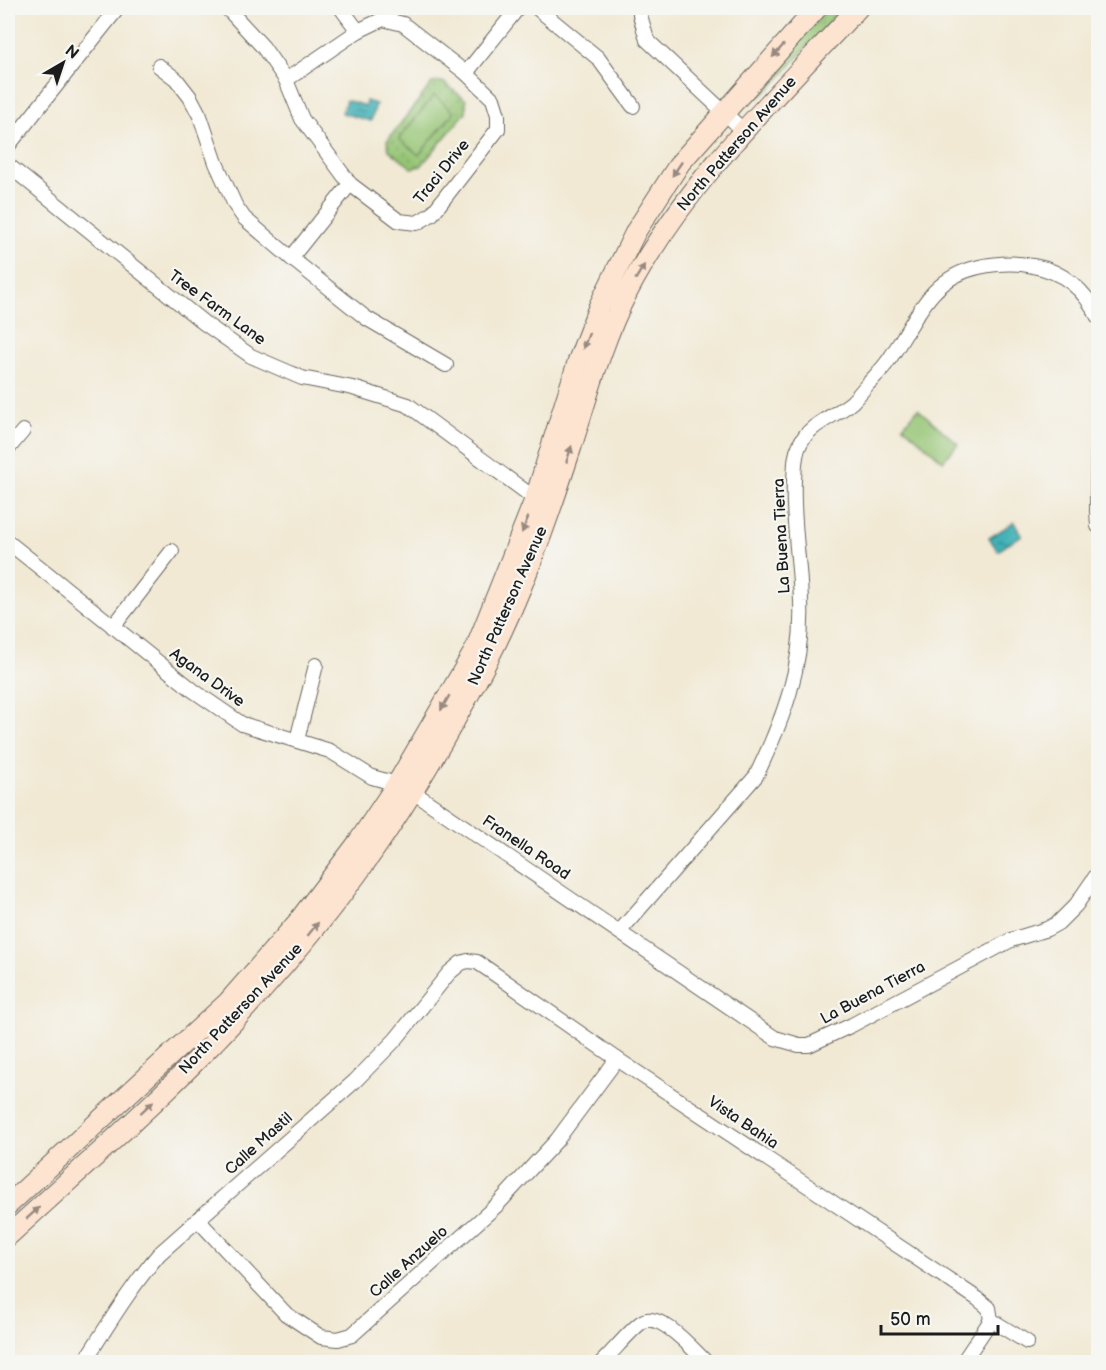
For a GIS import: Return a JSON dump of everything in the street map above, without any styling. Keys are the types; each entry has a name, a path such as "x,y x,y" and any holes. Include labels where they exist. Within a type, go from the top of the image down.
{"main road":[{"name":"North Patterson Avenue","path":"543,504 578,361 599,306 636,231 680,163 817,8"},
{"name":"North Patterson Avenue","path":"8,1236 196,1061 234,1022 347,887 385,834 405,788 475,650 543,504 596,365 628,291 667,227 704,178 858,8"},
{"name":"North Patterson Avenue","path":"8,1206 228,1002 297,923 405,788"}],"street":[{"path":"8,146 118,8"},
{"name":"Traci Drive","path":"227,8 263,47 286,80 302,119 350,184 399,221 417,223 432,214 498,129 498,115 493,99 466,73 403,24 383,19 358,31 286,80"},
{"path":"341,8 358,31"},
{"path":"466,73 518,8"},
{"path":"537,8 598,58 633,106"},
{"path":"641,8 640,15 647,40 745,132"},
{"path":"159,66 176,79 195,106 235,205 244,218 366,318 446,365"},
{"name":"Tree Farm Lane","path":"8,165 204,323 251,356 302,378 353,388 408,405 543,504"},
{"path":"291,258 350,184"},
{"name":"La Buena Tierra","path":"1098,317 1086,296 1069,280 1050,269 1026,264 999,263 964,270 952,276 933,293 887,363 851,403 813,428 800,443 795,460 793,506 802,604 799,649 793,686 756,776 620,931 775,1038 799,1046 809,1045 852,1025 1011,940 1047,929 1076,905 1098,873"},
{"path":"8,449 23,431"},
{"path":"1098,441 1096,511 1098,525"},
{"name":"Agana Drive","path":"8,542 194,691 242,724 330,752 379,780 405,788"},
{"path":"113,627 172,551"},
{"path":"297,740 316,665"},
{"name":"Franella Road","path":"405,788 620,931"},
{"name":"Vista Bahia","path":"468,961 477,962 617,1059 978,1299 989,1308 991,1320"},
{"name":"Calle Mastil","path":"84,1362 141,1275 159,1254 355,1081 396,1040 449,973 461,963 468,961"},
{"name":"Calle Anzuelo","path":"198,1220 286,1314 321,1337 338,1339 352,1335 497,1205 557,1140 617,1059"},
{"path":"602,1362 643,1322 653,1319 664,1323 706,1362"},
{"path":"963,1362 991,1320 1027,1342"}],"green space":[{"path":"828,8 842,8 771,87 760,96 746,102 748,96"},
{"path":"443,82 466,100 466,112 421,166 412,168 389,150 387,141 432,83"},
{"path":"434,95 454,112 419,155 399,139"},
{"path":"918,409 958,444 943,461 903,426"}],"water":[{"path":"346,100 365,106 366,101 376,104 371,121 342,113"},
{"path":"1014,522 1022,535 998,551 989,538"}]}
